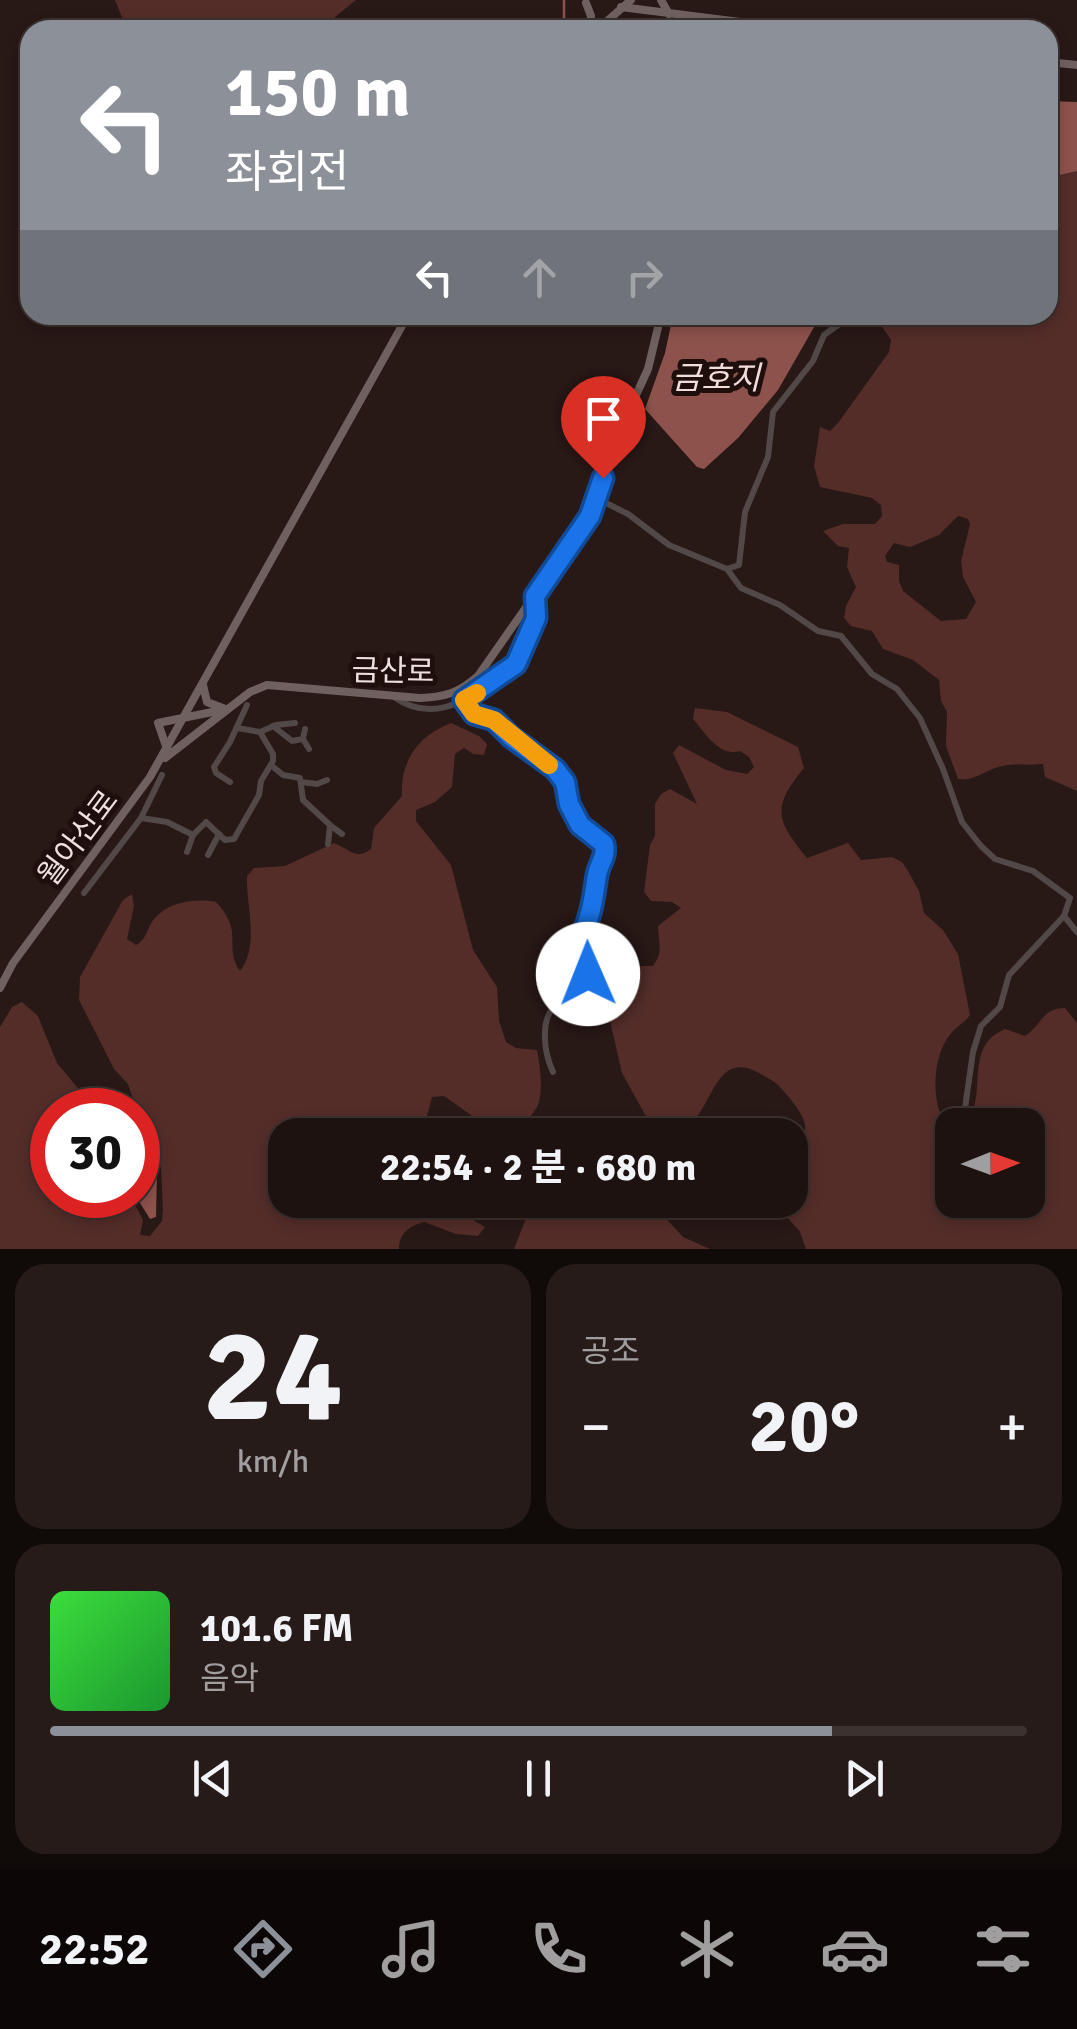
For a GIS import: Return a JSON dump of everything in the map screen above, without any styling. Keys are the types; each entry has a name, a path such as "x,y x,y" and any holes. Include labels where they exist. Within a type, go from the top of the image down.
{"street":[{"path":"606,20 631,0"},
{"path":"660,0 669,14"},
{"path":"586,3 592,20"},
{"path":"621,7 722,20"},
{"path":"167,749 402,325"},
{"name":"금산로","path":"158,764 250,692 277,684 394,697 444,696 463,690 478,676 584,528 598,499 608,456 648,368 659,325"},
{"path":"727,569 739,565 745,512 768,456 773,412 813,361 824,335 837,325"},
{"path":"598,499 628,514 669,545 727,569 741,588 780,605 818,632 841,636 872,674 897,689 920,718 944,769 962,822 995,859 1033,872 1070,898 1064,916 1008,975 1000,1007 981,1026 965,1108"},
{"path":"394,697 428,710 439,710 464,700 516,664 536,618 535,596"},
{"path":"203,685 207,702 227,709"},
{"path":"464,700 474,714 494,720 562,776 569,804 580,825 606,849 598,869 590,923 581,938 588,974 576,994 560,1002 544,1031 546,1057 553,1072"},
{"path":"230,782 214,770 246,705"},
{"path":"167,749 158,723 227,709"},
{"path":"237,728 260,732 296,722"},
{"path":"274,726 292,741 303,739"},
{"path":"305,728 303,739 309,749"},
{"path":"188,852 193,835 206,822 228,841 234,838 259,795 262,778 272,766 272,754 260,732"},
{"name":"월아산로","path":"0,988 167,749"},
{"path":"272,766 283,775 298,776 303,800 342,834"},
{"path":"84,893 142,818 162,775"},
{"path":"301,782 317,784 327,780"},
{"path":"142,818 167,822 193,835"},
{"path":"328,844 330,825"},
{"path":"208,855 219,834"},
{"path":"1064,916 1077,932"}],"shaded area":[{"path":"115,0 356,0 331,20 123,20"},
{"path":"1077,171 1077,791 1045,777 1043,764 1008,765 970,779 958,779 946,746 947,712 941,701 939,680 913,660 883,649 872,631 851,626 844,618 856,587 847,567 849,548 838,546 823,531 843,524 875,524 882,516 881,505 872,498 820,487 814,466 820,427 830,431 838,423 889,352 891,340 881,325 1058,325 1058,176","holes":["958,516 968,519 961,561 963,577 976,602 966,619 941,621 903,591 899,565 887,562 885,556 894,543 910,547 939,535"]},
{"path":"695,708 727,712 798,747 804,768 786,794 782,814 789,834 807,858 848,843 861,860 892,857 902,862 919,891 924,913 943,930 958,954 970,1015 947,1039 938,1060 935,1218 1045,1218 1045,1108 973,1108 979,1062 991,1038 1005,1029 1025,1036 1047,1014 1065,1008 1077,1023 1077,1249 806,1249 800,1232 788,1218 808,1218 808,1118 803,1118 777,1084 740,1067 727,1072 696,1118 647,1118 622,1073 610,1021 618,1000 635,987 632,966 653,966 659,951 658,926 681,908 672,902 651,901 644,892 650,845 655,836 655,804 670,789 697,804 673,753 679,745 726,770 747,774 754,767 740,751 726,751 714,743 693,719"},
{"path":"451,723 487,744 484,755 464,748 455,754 452,787 435,802 416,810 416,821 451,865 473,950 497,987 499,1021 506,1042 516,1048 537,1050 541,1079 537,1107 530,1118 475,1118 444,1096 432,1097 426,1118 268,1118 268,1218 470,1218 485,1227 478,1236 456,1234 424,1222 406,1231 399,1249 0,1249 0,1027 12,1007 22,1002 38,1016 57,1063 78,1088 30,1088 30,1218 142,1218 140,1235 150,1236 162,1221 163,1210 160,1088 129,1088 114,1069 79,1000 80,977 123,900 132,894 134,906 127,939 136,945 154,919 174,905 216,902 230,922 233,954 240,971 251,937 247,876 254,868 285,866 334,843 356,854 371,849 374,828 402,796 404,772 413,752 439,728"},
{"path":"526,1218 666,1218 683,1237 710,1249 514,1249"}],"water":[{"path":"1058,101 1077,102 1077,171 1058,176"},
{"name":"금호지","path":"671,325 815,325 778,390 738,438 704,469 697,467 645,409"}],"waterway":[{"path":"564,0 564,20"}],"slow traffic":[{"path":"477,693 464,700 469,710 494,720 549,765"}],"route":[{"path":"588,974 581,938 590,923 598,869 605,856 604,844 580,825 569,804 562,776 494,720 474,714 464,700 516,664 536,618 535,596 584,528 603,478"}]}
